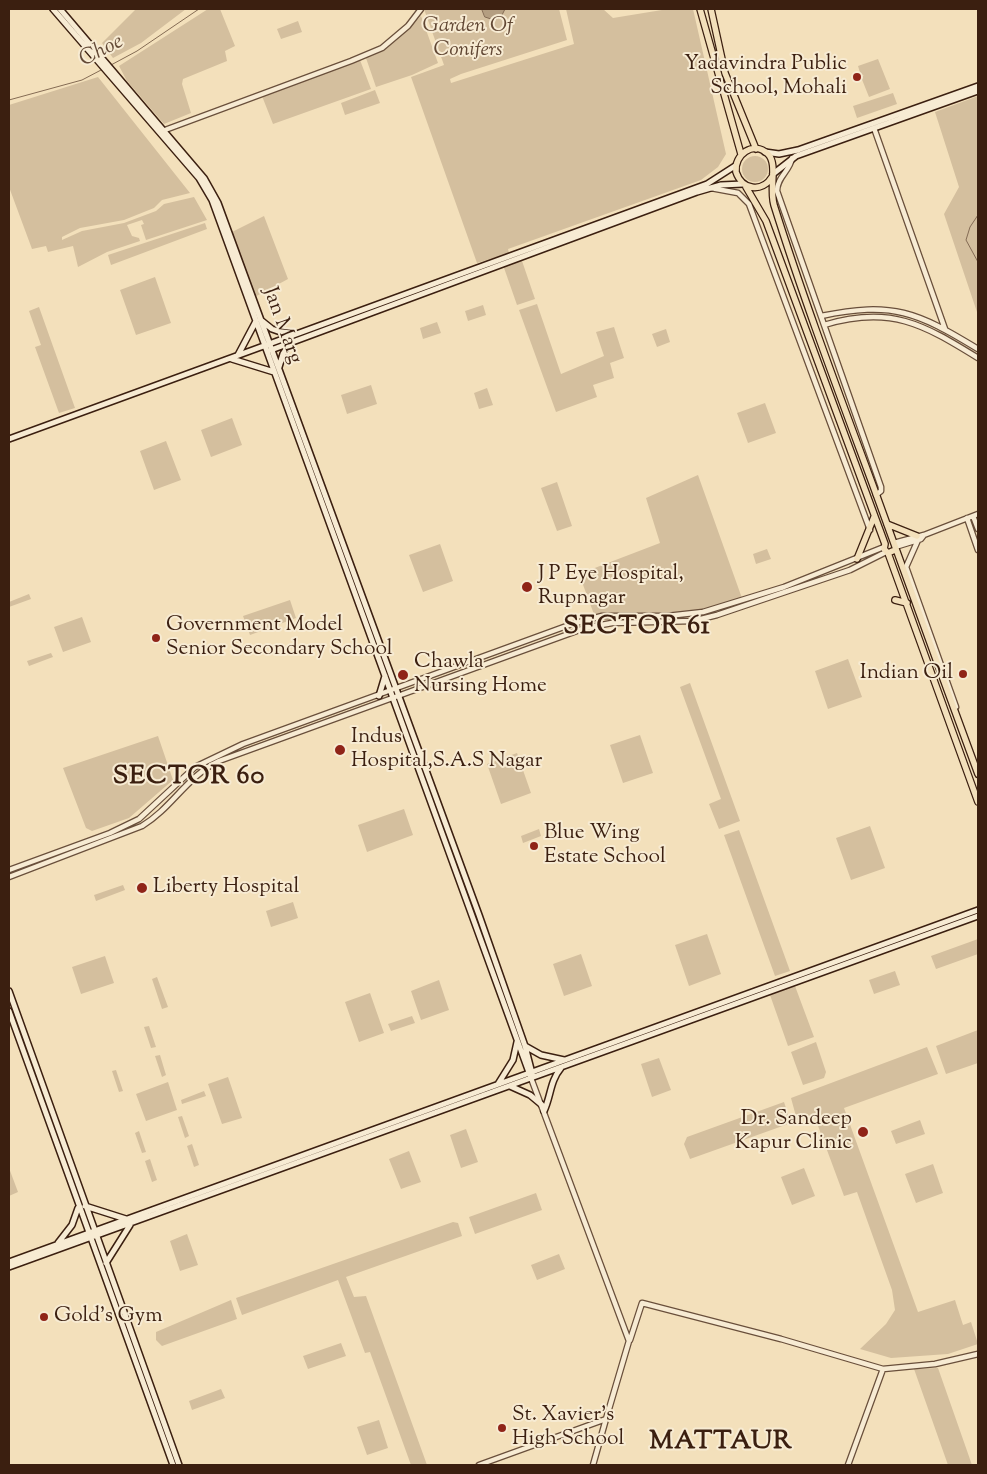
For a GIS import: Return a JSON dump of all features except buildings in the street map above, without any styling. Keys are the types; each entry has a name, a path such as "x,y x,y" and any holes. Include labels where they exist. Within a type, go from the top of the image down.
{"main road":[{"name":"Jan Marg","path":"53,9 199,178 219,211 220,222 259,321"},
{"name":"Jan Marg","path":"60,9 97,58"},
{"path":"700,9 741,154"},
{"path":"710,9 725,73 756,149"},
{"name":"Jan Marg","path":"113,77 165,130 204,178 219,211 393,691"},
{"path":"532,1077 525,1046 396,697 385,676 276,370 283,354 292,339 707,184 735,166 741,154 748,150 756,149 779,154 798,150 978,86"},
{"path":"9,439 230,358 292,339 711,188 726,184 751,187 762,186 792,158 978,91"},
{"path":"764,151 773,161 771,190 774,206 808,306 894,546 916,597 978,774"},
{"path":"735,166 736,175 754,198 766,221 907,603 978,802"},
{"path":"238,356 259,321 292,339"},
{"path":"230,358 276,370"},
{"path":"857,559 870,531 874,517"},
{"path":"887,524 920,537"},
{"path":"886,549 894,546"},
{"path":"886,549 894,546"},
{"path":"895,600 907,603"},
{"path":"379,696 385,676"},
{"path":"396,697 516,1038 532,1077"},
{"path":"106,1263 130,1222 498,1085 532,1077 565,1060 978,910"},
{"path":"9,1267 978,916"},
{"path":"9,991 85,1206 93,1235 173,1465"},
{"path":"9,1012 78,1207 106,1263 179,1465"},
{"path":"498,1085 512,1060 516,1038"},
{"path":"525,1046 541,1055 565,1060"},
{"path":"509,1086 527,1094 543,1108 550,1098 553,1079 563,1066"},
{"path":"85,1206 130,1222"},
{"path":"56,1245 68,1232 78,1207"},
{"path":"9,1262 56,1245 93,1235"}],"street":[{"path":"165,130 382,48 408,26 421,9"},
{"path":"874,128 945,329"},
{"path":"792,158 791,164 779,179 777,191 881,487 881,491 876,495"},
{"path":"711,188 738,193 749,204 870,531"},
{"path":"821,316 862,308 897,310 945,329 978,349"},
{"path":"824,324 863,316 895,317 928,328 978,358"},
{"path":"894,546 976,515 978,529"},
{"path":"967,518 978,550"},
{"path":"920,537 906,565 978,768"},
{"path":"9,870 110,833 139,819 187,773 206,761 243,744 393,691 572,624 602,616 667,616 703,612 784,587 886,549"},
{"path":"9,877 142,826 161,812 194,777 219,761 585,628 603,624 630,622 678,622 717,615 827,578 886,549"},
{"path":"630,616 630,622"},
{"path":"532,1077 629,1341"},
{"path":"592,1465 642,1303 781,1339 883,1369 935,1364 978,1354"},
{"path":"848,1465 883,1369"},
{"path":"479,1465 606,1419"}],"green space":[{"path":"136,9 186,9 141,43 113,58 102,43"},
{"path":"208,9 220,9 235,46 225,51 227,61 183,79 182,84 191,113 164,124 127,81 119,66"},
{"name":"Garden Of Conifers","path":"424,9 559,9 567,40 461,74 450,79 451,83 574,44 566,9 603,9 613,18 668,9 693,9 726,154 718,167 701,180 508,249 509,253 477,263 411,77 444,65"},
{"path":"421,16 438,63 412,75 376,87 366,58 386,49"},
{"path":"298,21 302,32 281,39 277,29"},
{"path":"878,59 890,89 869,97 861,77 864,75 861,76 858,66"},
{"path":"360,60 371,89 273,124 262,96"},
{"path":"98,77 190,193 162,200 154,208 124,220 80,228 62,237 62,240 82,231 124,223 156,211 164,204 194,197 207,220 146,240 141,225 144,224 142,220 127,225 132,236 139,238 140,241 107,252 78,267 73,246 48,252 46,246 32,249 9,187 9,105"},
{"path":"375,90 380,103 345,115 341,103"},
{"path":"893,93 897,104 857,118 853,106"},
{"path":"978,96 978,315 944,214 959,187 935,112"},
{"path":"755,156 764,160 768,169 764,178 755,182 746,178 742,169 746,160"},
{"path":"264,216 288,279 251,299 228,234"},
{"path":"205,223 207,229 111,265 108,255"},
{"path":"521,258 535,299 517,305 503,265"},
{"path":"155,277 171,323 136,335 120,290"},
{"path":"537,304 561,374 604,356 596,332 614,327 624,358 610,363 614,378 593,385 597,397 556,412 519,310"},
{"path":"483,305 486,315 468,321 465,311"},
{"path":"39,307 75,408 59,413 35,347 41,345 29,311"},
{"path":"437,322 441,333 423,339 420,328"},
{"path":"666,329 670,342 657,347 652,334"},
{"path":"371,385 377,404 347,414 341,395"},
{"path":"487,388 493,405 479,409 474,393"},
{"path":"765,403 776,433 748,443 737,413"},
{"path":"232,418 242,445 211,457 201,430"},
{"path":"166,441 181,480 154,490 140,451"},
{"path":"698,475 743,601 703,612 667,616 595,617 579,574 660,543 646,498"},
{"path":"557,482 572,526 557,531 541,488"},
{"path":"440,544 453,581 423,592 409,555"},
{"path":"767,549 771,559 756,564 753,554"},
{"path":"29,594 31,599 9,607 9,602"},
{"path":"290,600 296,618 250,635 243,616"},
{"path":"82,617 91,642 63,652 54,627"},
{"path":"51,653 53,657 29,666 27,661"},
{"path":"848,659 862,697 828,709 815,671"},
{"path":"690,683 740,821 719,829 709,804 721,799 680,687"},
{"path":"640,735 653,773 623,783 610,745"},
{"path":"158,736 173,780 129,818 92,831 86,828 63,768"},
{"path":"517,753 531,793 501,804 487,764"},
{"path":"404,809 413,835 367,852 358,825"},
{"path":"870,826 885,868 851,880 836,838"},
{"path":"539,829 541,836 523,843 521,836"},
{"path":"739,830 790,971 775,976 724,835"},
{"path":"123,885 125,890 96,901 94,895"},
{"path":"293,902 298,918 271,927 266,911"},
{"path":"707,934 721,974 689,986 675,945"},
{"path":"978,939 978,954 936,969 931,956"},
{"path":"581,954 592,986 564,996 553,964"},
{"path":"105,956 114,983 81,994 72,967"},
{"path":"895,971 900,985 874,994 869,980"},
{"path":"157,977 168,1007 162,1009 152,979"},
{"path":"439,980 449,1010 421,1020 411,991"},
{"path":"795,986 814,1037 788,1046 770,995"},
{"path":"370,993 384,1033 359,1042 345,1002"},
{"path":"412,1016 415,1023 391,1031 388,1024"},
{"path":"149,1026 156,1047 151,1048 144,1027"},
{"path":"978,1030 978,1063 946,1074 936,1046"},
{"path":"816,1042 826,1072 824,1078 803,1085 791,1052"},
{"path":"927,1047 938,1074 844,1108 918,1312 955,1300 963,1325 971,1322 978,1344 948,1354 891,1358 860,1349 886,1324 895,1310 892,1290 857,1192 844,1196 814,1115 797,1120 791,1098"},
{"path":"160,1055 166,1075 162,1077 155,1056"},
{"path":"659,1058 671,1090 652,1097 641,1064"},
{"path":"116,1070 123,1091 119,1092 112,1071"},
{"path":"228,1077 242,1118 222,1124 208,1084"},
{"path":"168,1082 177,1110 146,1121 136,1094"},
{"path":"204,1091 206,1096 182,1104 181,1100"},
{"path":"784,1102 791,1123 690,1159 684,1144 687,1137"},
{"path":"182,1116 189,1136 185,1138 178,1117"},
{"path":"920,1120 925,1134 896,1144 891,1131"},
{"path":"466,1129 478,1162 461,1168 450,1135"},
{"path":"139,1131 146,1152 142,1153 135,1133"},
{"path":"192,1144 199,1165 194,1167 187,1146"},
{"path":"409,1151 421,1182 401,1189 389,1159"},
{"path":"150,1159 157,1180 152,1182 145,1161"},
{"path":"933,1164 943,1193 916,1203 905,1174"},
{"path":"9,1168 18,1192 9,1196"},
{"path":"804,1168 815,1196 792,1205 781,1177"},
{"path":"536,1193 542,1210 475,1234 469,1217"},
{"path":"453,1222 458,1223 462,1236 346,1277 354,1297 366,1296 427,1465 411,1465 370,1352 365,1353 338,1280 242,1315 236,1298"},
{"path":"187,1234 198,1265 180,1271 170,1241"},
{"path":"559,1254 565,1269 537,1280 531,1265"},
{"path":"231,1300 237,1319 162,1346 156,1340 156,1332"},
{"path":"341,1343 346,1356 308,1369 303,1356"},
{"path":"938,1368 972,1465 948,1465 914,1369"},
{"path":"221,1389 225,1398 192,1410 189,1401"},
{"path":"379,1420 388,1448 367,1455 357,1427"}],"shaded area":[{"path":"482,9 505,9 501,17 494,20 485,17"}],"waterway":[{"name":"Choe","path":"111,65 137,51 199,9"},
{"name":"Choe","path":"9,100 82,80 103,69"},
{"name":"Choe","path":"978,215 970,227 966,240 978,262"}],"place":[{"name":"Yadavindra Public School, Mohali","path":"857,77"},
{"name":"J P Eye Hospital, Rupnagar","path":"527,587"},
{"name":"Government Model Senior Secondary School","path":"156,638"},
{"name":"Indian Oil","path":"963,674"},
{"name":"Chawla Nursing Home","path":"403,675"},
{"name":"Indus Hospital,S.A.S Nagar","path":"340,750"},
{"name":"Blue Wing Estate School","path":"534,846"},
{"name":"Liberty Hospital","path":"142,888"},
{"name":"Dr. Sandeep Kapur Clinic","path":"863,1132"},
{"name":"Gold's Gym","path":"44,1317"},
{"name":"St. Xavier's High School","path":"502,1428"}],"district":[{"name":"SECTOR 61","path":"637,629"},
{"name":"SECTOR 60","path":"189,779"},
{"name":"MATTAUR","path":"721,1444"}]}
